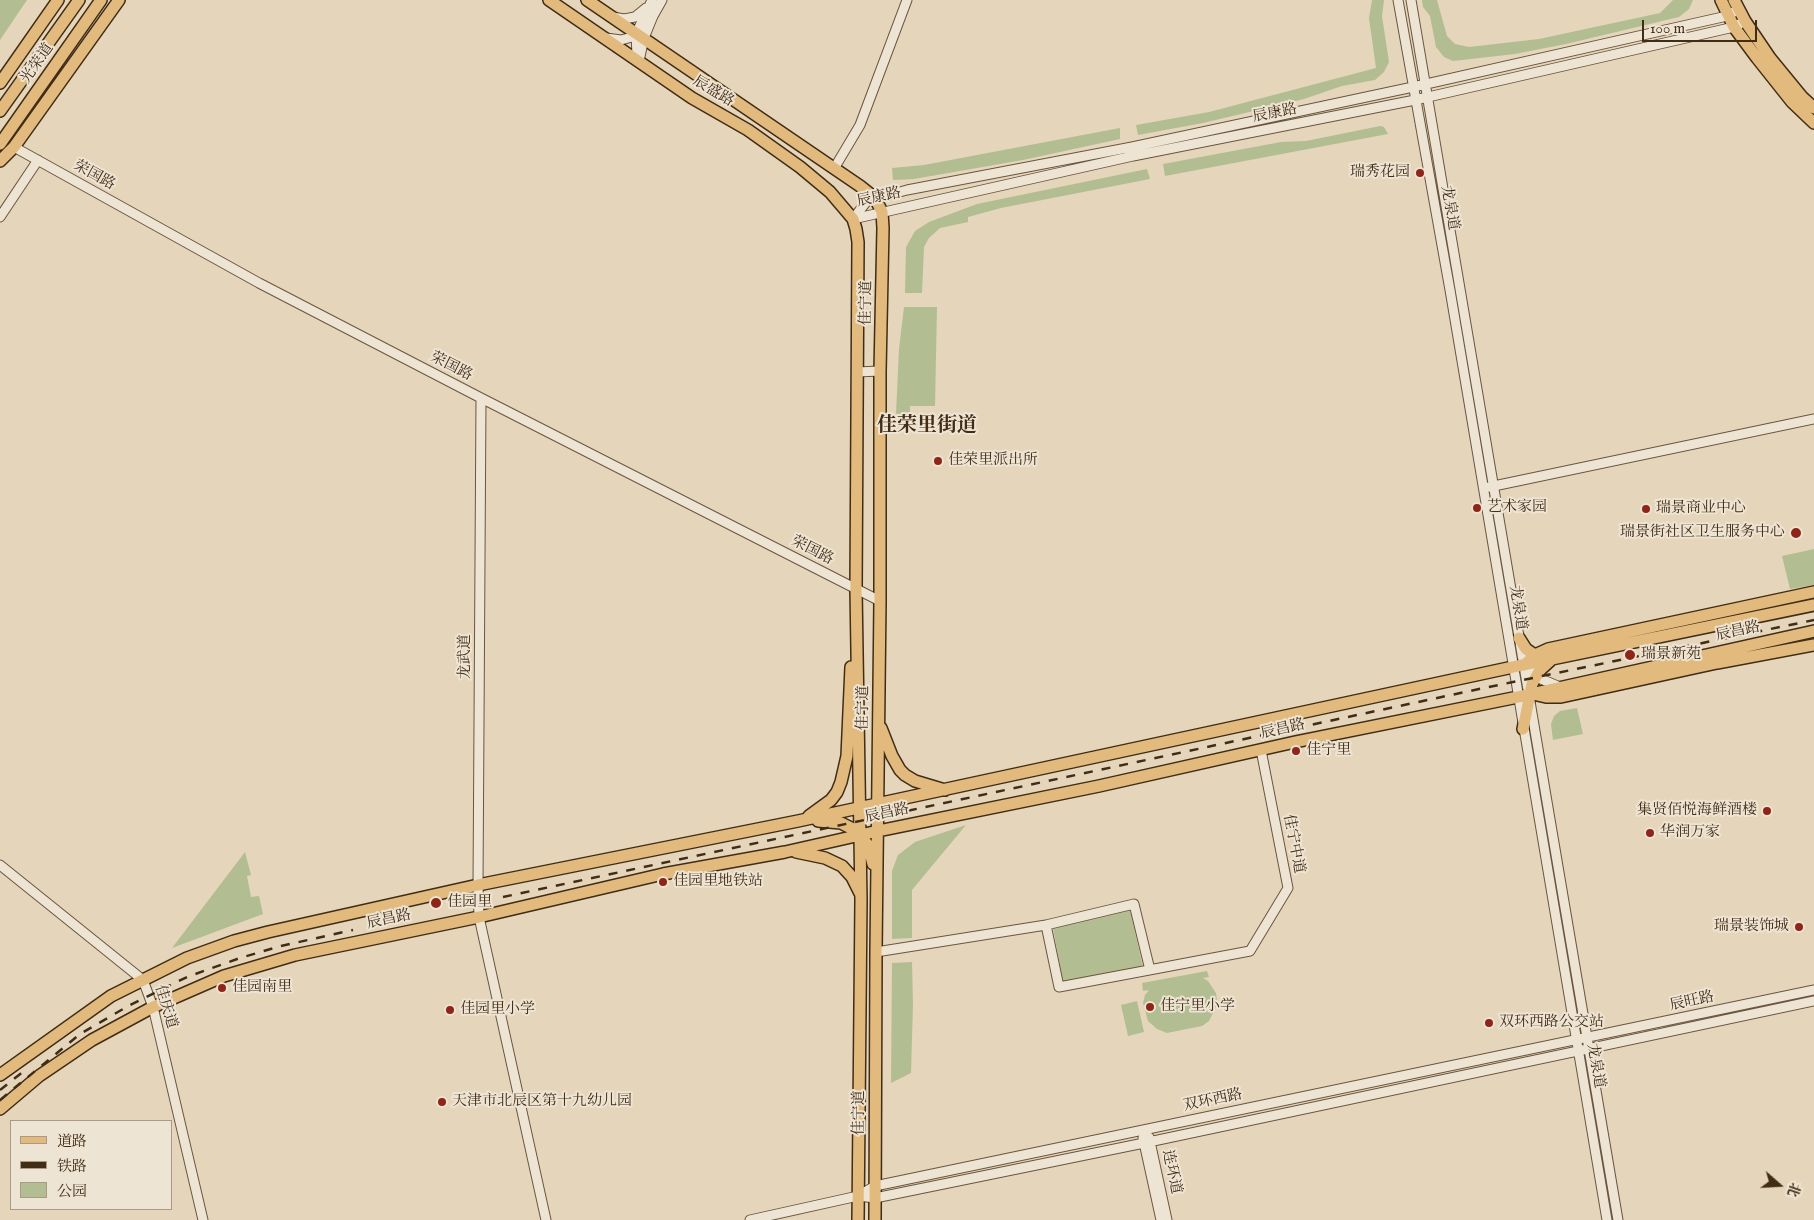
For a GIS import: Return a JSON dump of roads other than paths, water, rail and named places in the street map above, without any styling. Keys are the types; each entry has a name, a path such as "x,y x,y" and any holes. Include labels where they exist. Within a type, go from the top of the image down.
{"main road":[{"path":"0,83 58,0"},
{"name":"光荣道","path":"0,111 79,0"},
{"name":"光荣道","path":"0,144 101,0"},
{"path":"0,161 14,147 119,0"},
{"name":"辰盛路","path":"549,0 692,98 748,130 800,167 830,192 853,219"},
{"name":"辰盛路","path":"587,0 875,198"},
{"path":"1721,0 1727,16 1734,27 1792,102 1814,123"},
{"path":"1736,5 1770,58 1802,97 1814,108"},
{"name":"佳宁道","path":"875,198 882,212 884,228 880,371 875,1220"},
{"name":"佳宁道","path":"853,219 858,242 856,589 861,835 858,1220"},
{"path":"1518,666 1548,649 1560,646 1814,592"},
{"name":"辰昌路","path":"0,1075 111,996 186,958 234,942 316,921 478,885 947,790 1518,666 1814,605"},
{"name":"辰昌路","path":"0,1109 39,1076 92,1040 153,1008 224,976 295,955 479,917 663,874 785,852 1518,697 1529,693 1814,631"},
{"path":"798,821 814,813 830,800 837,792 841,782 847,756 850,673 857,635"},
{"path":"1514,639 1534,656 1550,660 1535,676 1529,693 1523,728"},
{"path":"1529,693 1546,698 1561,697 1717,663 1814,645"},
{"path":"879,724 900,770 915,781 947,790"},
{"path":"798,821 841,823 861,835 868,845 871,854 877,888"},
{"path":"785,852 816,855 842,866 856,884 861,900"}],"street":[{"path":"605,38 621,40 640,36 662,0"},
{"path":"834,168 860,125 907,0"},
{"name":"龙泉道","path":"1398,0 1483,489 1514,639"},
{"name":"龙泉道","path":"1411,0 1494,486 1514,639"},
{"path":"610,16 624,19 634,17 651,2"},
{"path":"639,61 637,55 640,36 651,2"},
{"name":"辰康路","path":"853,219 868,201 875,198 1146,144 1426,84 1727,16 1736,5"},
{"name":"辰康路","path":"853,219 1133,156 1415,100 1734,27 1745,21"},
{"name":"荣国路","path":"14,147 258,282 880,601"},
{"path":"0,216 38,160"},
{"path":"857,372 880,371"},
{"name":"龙武道","path":"481,398 479,917 546,1220"},
{"path":"1483,489 1814,419"},
{"path":"1514,639 1518,666 1560,687"},
{"name":"龙泉道","path":"1518,666 1529,693 1618,1220"},
{"name":"龙泉道","path":"1518,666 1518,697 1607,1220"},
{"name":"佳宁中道","path":"1046,925 1059,988 1250,950 1288,888 1261,750"},
{"name":"佳庆道","path":"0,864 143,980 153,1008 203,1220"},
{"path":"876,952 1046,925 1134,904 1150,970"},
{"name":"辰旺路","path":"1576,1040 1814,990"},
{"name":"辰旺路","path":"1578,1051 1814,1001"},
{"name":"双环西路","path":"876,1192 1144,1130 1576,1040"},
{"name":"双环西路","path":"876,1192 1147,1142 1578,1051"},
{"name":"连环道","path":"1144,1130 1167,1220"},
{"name":"连环道","path":"1147,1142 1161,1220"},
{"path":"750,1220 876,1192"}],"railway":[{"path":"503,897 1484,688 1814,620"},
{"path":"0,1100 80,1034 130,1005 187,977 281,946 353,930"},
{"path":"0,1090 24,1071"}],"place":[{"name":"瑞秀花园","path":"1420,173"},
{"name":"佳荣里派出所","path":"938,461"},
{"name":"艺术家园","path":"1477,508"},
{"name":"瑞景商业中心","path":"1646,509"},
{"name":"瑞景街社区卫生服务中心","path":"1796,533"},
{"name":"瑞景新苑","path":"1630,655"},
{"name":"佳宁里","path":"1296,751"},
{"name":"集贤佰悦海鲜酒楼","path":"1767,811"},
{"name":"华润万家","path":"1650,833"},
{"name":"佳园里地铁站","path":"663,882"},
{"name":"佳园里","path":"436,903"},
{"name":"瑞景装饰城","path":"1799,927"},
{"name":"佳园南里","path":"222,988"},
{"name":"佳宁里小学","path":"1150,1007"},
{"name":"佳园里小学","path":"450,1010"},
{"name":"双环西路公交站","path":"1489,1023"},
{"name":"天津市北辰区第十九幼儿园","path":"442,1102"}],"district":[{"name":"佳荣里街道","path":"927,427"}]}
